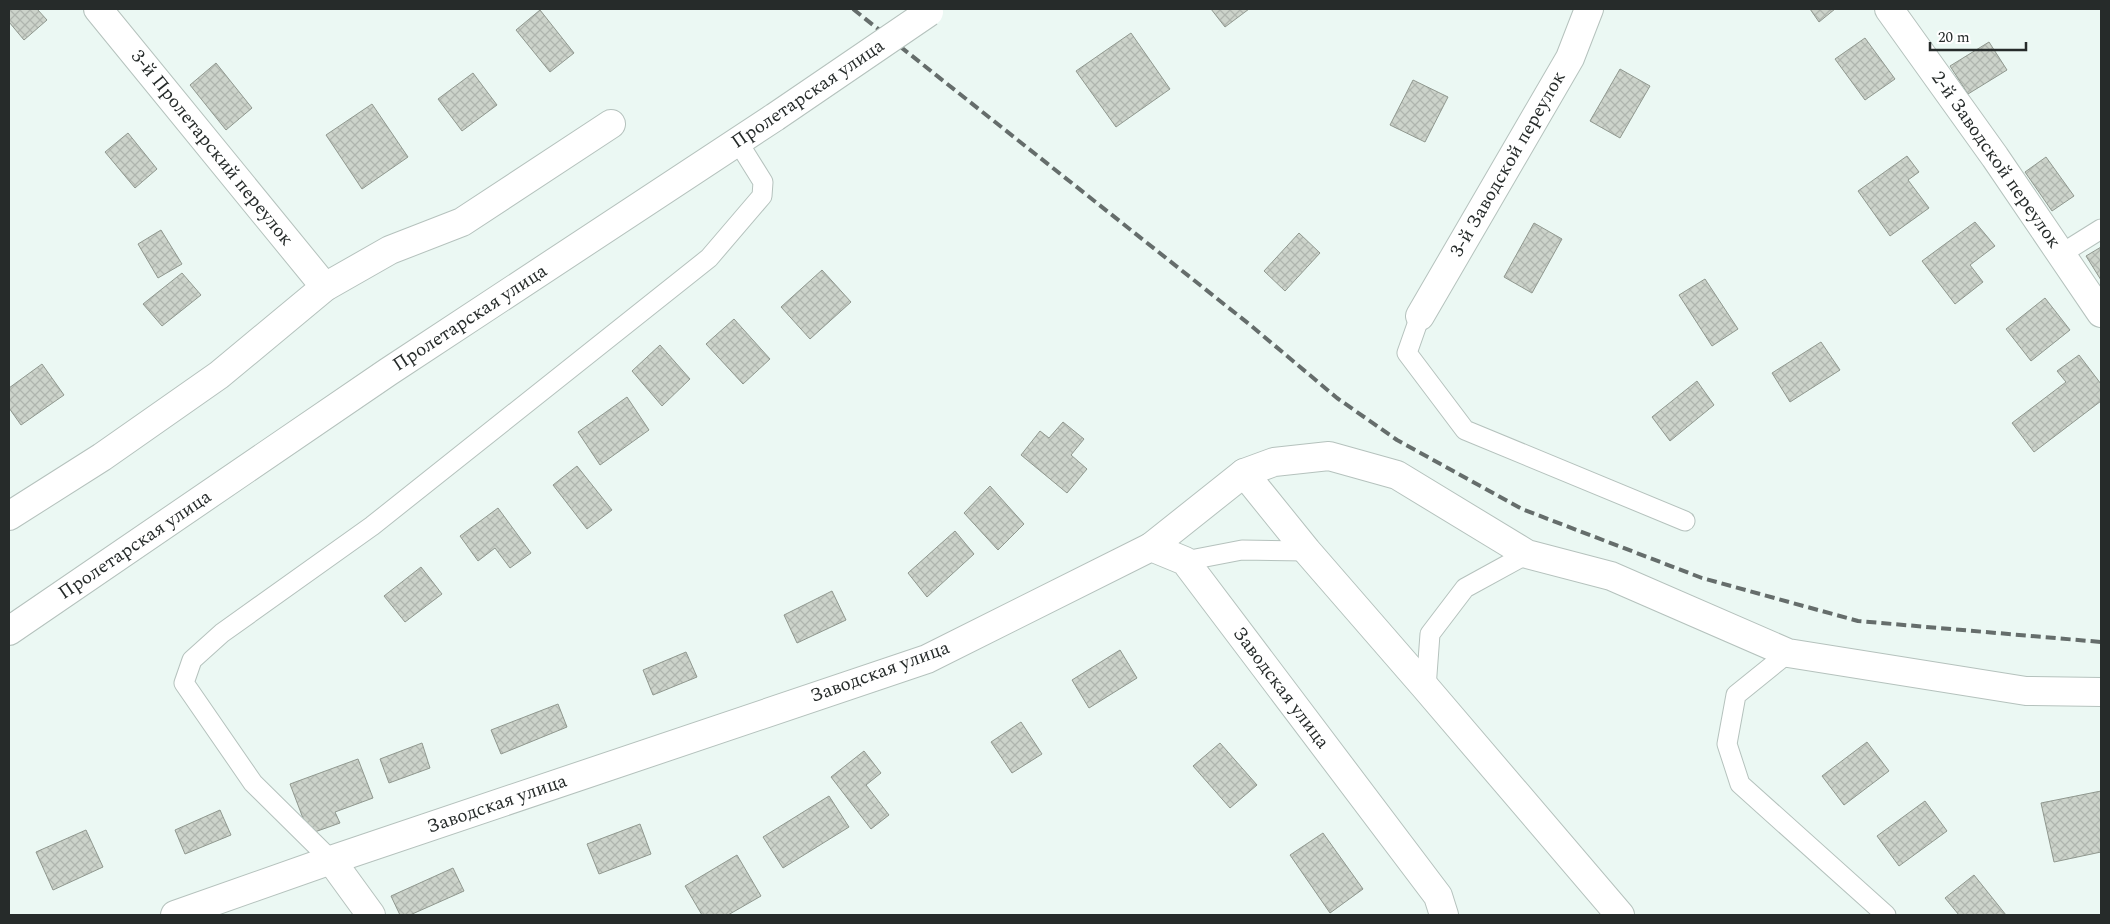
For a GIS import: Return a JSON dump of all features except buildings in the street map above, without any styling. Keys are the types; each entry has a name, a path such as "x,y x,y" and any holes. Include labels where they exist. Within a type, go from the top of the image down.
{"street":[{"name":"3-й Пролетарский переулок","path":"98,9 325,287"},
{"name":"3-й Заводской переулок","path":"1420,316 1570,58 1588,9"},
{"name":"2-й Заводской переулок","path":"1889,9 2101,313"},
{"name":"Пролетарская улица","path":"9,631 388,372 738,142 932,10"},
{"path":"9,516 102,458 219,375 325,287 390,250 462,222 611,124"},
{"name":"Заводская улица","path":"175,915 330,860 926,659 1150,547 1244,473 1274,462 1329,456 1397,475 1527,554 1610,576 1788,653 2026,691 2101,692"},
{"path":"1244,473 1307,551 1620,915"},
{"path":"1150,547 1185,561"},
{"name":"Заводская улица","path":"1185,561 1438,896 1444,915"},
{"path":"330,860 371,915"}],"lane":[{"path":"330,860 253,783 184,683 192,660 222,633 372,526 709,258 762,196 763,182 738,142"},
{"path":"2061,254 2101,229"},
{"path":"1420,316 1407,353 1465,430 1685,520"},
{"path":"1185,561 1242,550 1307,551"},
{"path":"1426,688 1430,634 1465,588 1527,554"},
{"path":"1788,653 1736,695 1727,744 1740,784 1886,915"}],"railway":[{"path":"853,9 1249,324 1337,398 1397,440 1522,509 1702,578 1858,621 2101,642"}]}
